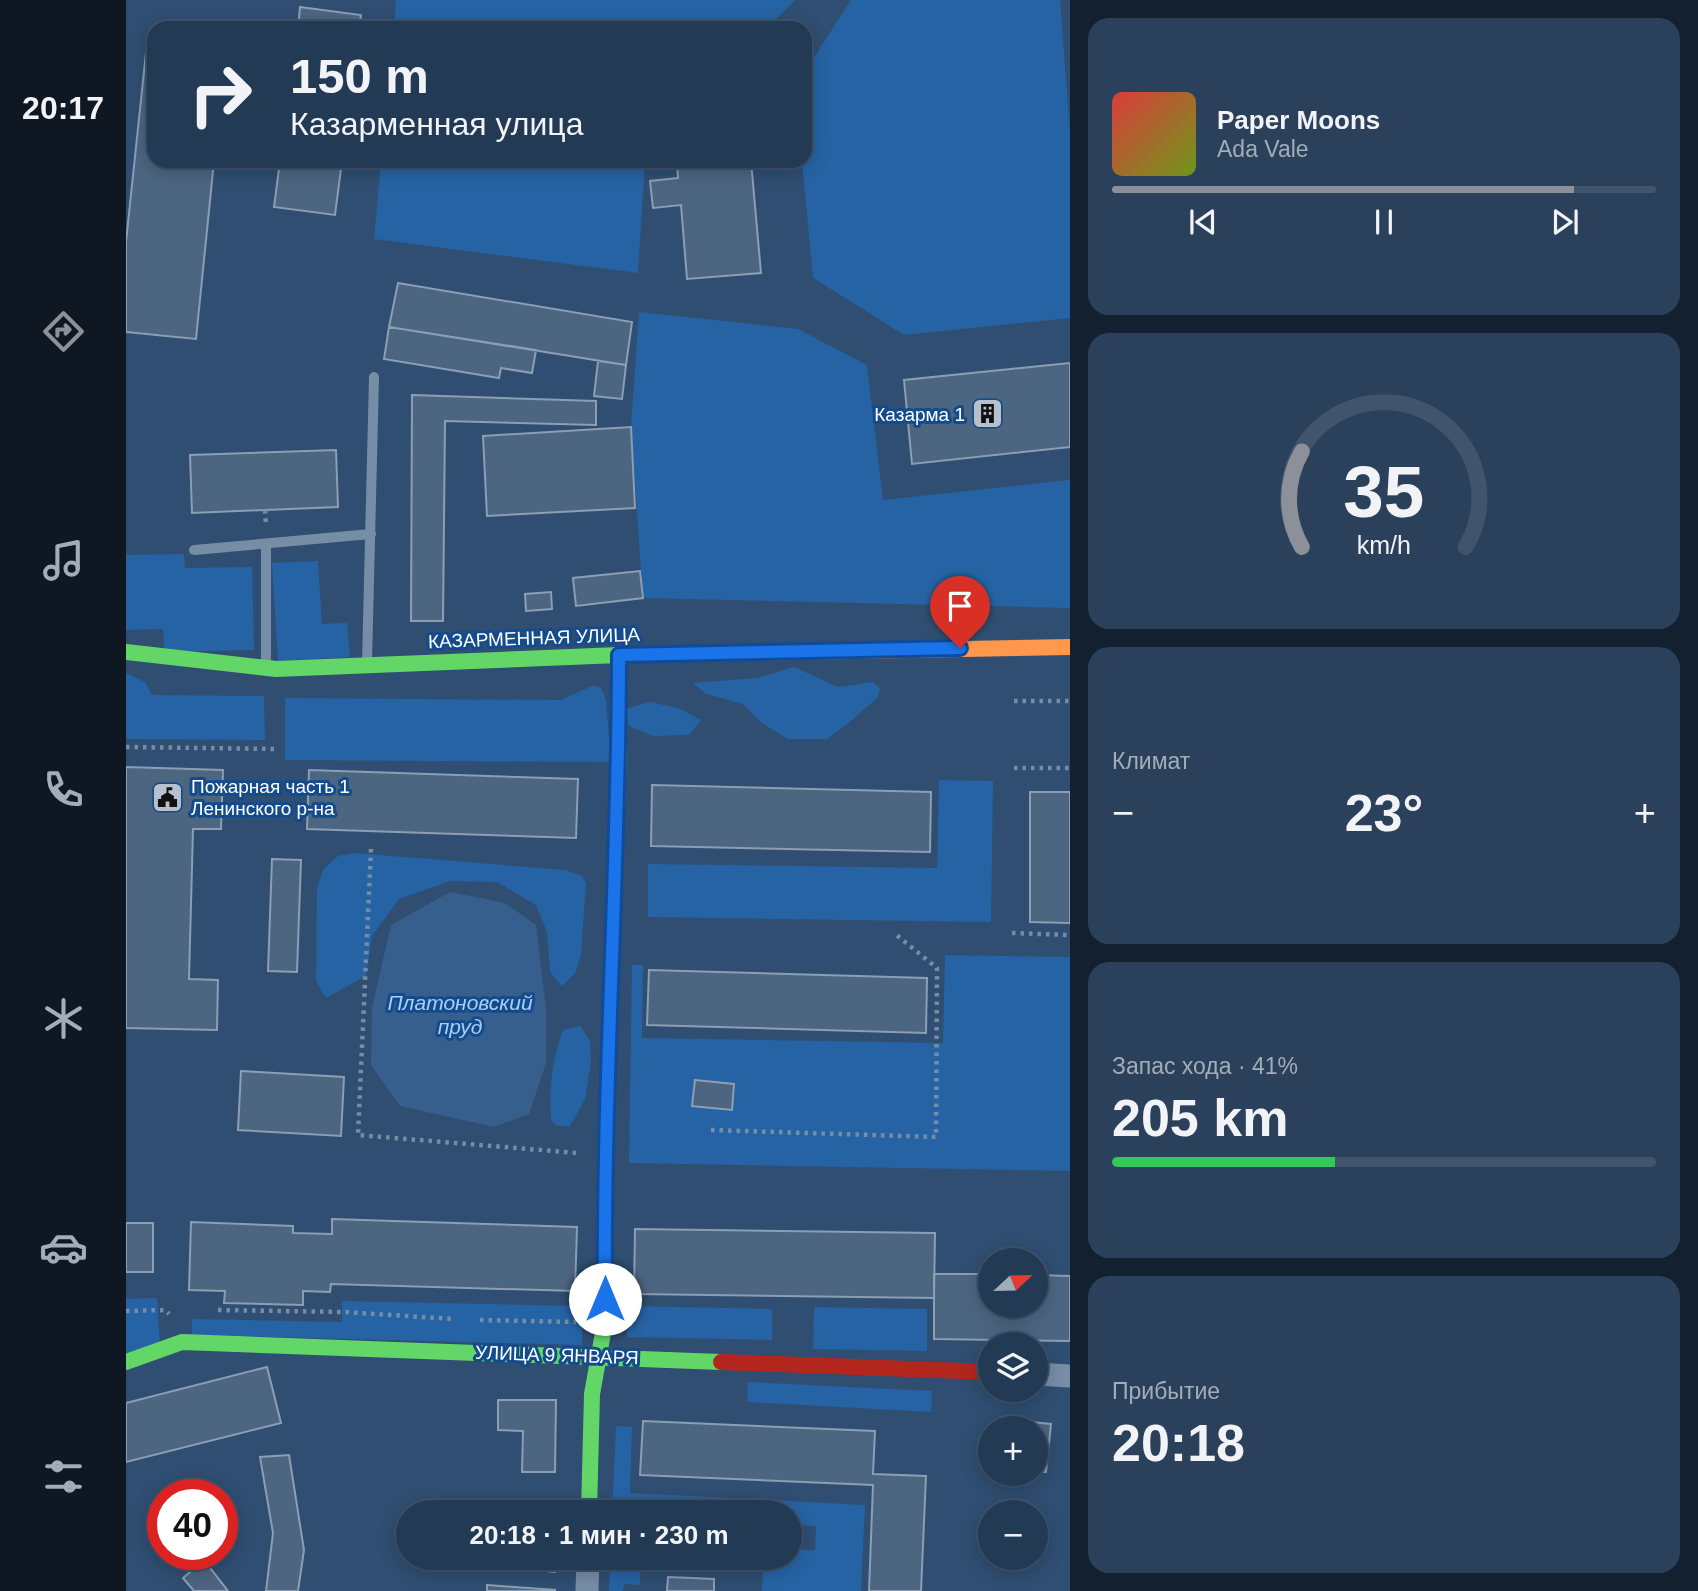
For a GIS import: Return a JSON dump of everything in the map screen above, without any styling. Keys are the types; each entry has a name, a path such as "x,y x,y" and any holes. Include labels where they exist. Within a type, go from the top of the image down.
{"street":[{"name":"КАЗАРМЕННАЯ УЛИЦА","path":"126,652 266,668 619,655 1070,647"},
{"path":"589,1500 592,1394 605,1322 606,1156 619,758 619,655"},
{"name":"УЛИЦА 9 ЯНВАРЯ","path":"126,1362 182,1342 978,1372"},
{"path":"1048,1375 1070,1376"},
{"path":"587,1591 588,1570"}],"lane":[{"path":"367,665 374,377"},
{"path":"194,550 371,534"},
{"path":"266,544 266,668"}],"path":[{"path":"1014,701 1070,701"},
{"path":"126,747 276,749"},
{"path":"1014,768 1070,768"},
{"path":"371,849 358,1135 606,1156"},
{"path":"711,1130 936,1137 937,968 894,933"},
{"path":"1012,933 1070,935"},
{"path":"126,1311 164,1310"},
{"path":"207,1310 344,1312 464,1320"},
{"path":"477,1320 605,1322"}],"shaded area":[{"path":"396,0 795,0 775,21 394,21"},
{"path":"851,0 1060,0 1070,132 1070,318 904,335 813,278 803,168 812,168 812,60"},
{"path":"380,168 645,168 638,273 374,239"},
{"path":"639,312 798,329 867,365 883,500 1070,480 1070,608 643,598 631,427"},
{"path":"184,554 185,568 252,567 254,650 164,652 163,629 126,630 126,555"},
{"path":"318,561 322,624 347,623 350,657 278,661 272,563"},
{"path":"794,667 838,687 873,682 880,688 878,697 827,739 788,739 763,724 743,704 706,694 693,683 757,678"},
{"path":"126,673 145,682 152,695 264,696 265,740 126,739"},
{"path":"594,685 602,689 606,700 611,762 285,760 285,698 561,700"},
{"path":"650,702 678,708 701,720 689,735 653,736 629,726 625,709"},
{"path":"939,780 993,781 991,922 648,917 648,864 937,868"},
{"path":"355,853 565,870 581,875 586,883 581,955 575,973 562,986 550,972 547,932 536,905 497,882 450,881 399,899 372,936 366,976 326,998 316,981 317,887 324,869 338,856"},
{"path":"945,955 1070,957 1070,1171 629,1163 632,965 643,965 642,1038 943,1043"},
{"path":"580,1026 590,1041 591,1061 585,1099 570,1126 557,1126 551,1120 550,1108 556,1053 563,1030"},
{"path":"157,1298 160,1345 126,1353 126,1299"},
{"path":"342,1301 582,1306 582,1345 192,1335 192,1319 342,1322"},
{"path":"627,1306 772,1309 772,1340 627,1337"},
{"path":"814,1307 927,1309 927,1351 813,1349"},
{"path":"748,1382 932,1391 931,1412 747,1402"},
{"path":"616,1426 632,1427 630,1493 767,1500 613,1500"},
{"path":"802,1502 865,1505 861,1591 762,1591 763,1570 802,1570 802,1550 815,1550 816,1526 802,1525"},
{"path":"610,1570 641,1570 640,1585 624,1584 623,1591 609,1591"}],"water":[{"name":"Платоновский пруд","path":"450,892 505,903 536,925 546,1008 546,1063 529,1114 494,1127 400,1106 371,1065 372,1008 391,925"}],"building":[{"path":"300,7 361,15 360,21 299,21"},
{"path":"146,52 147,168 213,168 196,339 126,332 126,242"},
{"path":"279,168 341,168 335,215 274,207"},
{"path":"677,168 752,168 761,273 687,279 681,205 653,208 650,181 678,178"},
{"path":"398,283 632,322 626,365 389,327"},
{"path":"389,327 536,350 532,373 501,368 499,378 384,359"},
{"path":"598,361 626,365 622,399 594,396"},
{"name":"Казарма 1","path":"1070,363 1070,447 912,464 904,380"},
{"path":"412,395 596,401 596,425 445,421 443,621 411,621"},
{"path":"631,427 635,508 487,516 483,436"},
{"path":"336,450 338,507 192,513 190,455"},
{"path":"640,571 643,598 576,606 573,578"},
{"path":"551,592 552,609 526,611 525,594"},
{"name":"Пожарная часть 1 Ленинского р-на","path":"126,767 223,770 221,829 193,829 189,979 218,980 217,1030 126,1028"},
{"path":"309,770 578,779 576,838 307,829"},
{"path":"652,785 931,792 930,852 651,846"},
{"path":"1030,792 1070,792 1070,923 1030,922"},
{"path":"272,859 301,860 297,972 268,971"},
{"path":"649,970 927,978 926,1033 647,1025"},
{"path":"241,1071 344,1077 341,1136 238,1130"},
{"path":"695,1080 734,1084 732,1110 692,1106"},
{"path":"332,1219 577,1227 575,1291 331,1284 330,1292 303,1291 303,1305 224,1303 225,1291 189,1290 191,1222 293,1226 293,1233 332,1234"},
{"path":"126,1223 153,1223 153,1272 126,1272"},
{"path":"635,1229 935,1233 934,1298 634,1294"},
{"path":"934,1274 978,1274 978,1318 1048,1318 1048,1275 1070,1276 1070,1341 1048,1341 1048,1332 978,1332 978,1340 934,1339"},
{"path":"267,1367 281,1423 126,1462 126,1403"},
{"path":"498,1400 556,1400 555,1472 522,1472 523,1431 498,1430"},
{"path":"643,1421 875,1431 873,1474 926,1476 921,1591 869,1591 873,1485 640,1475"},
{"path":"1048,1424 1051,1424 1048,1453"},
{"path":"289,1455 304,1550 298,1591 266,1591 273,1533 260,1457"},
{"path":"192,1570 212,1570 228,1591 194,1591 183,1578"},
{"path":"668,1577 714,1579 714,1591 667,1591"},
{"path":"487,1585 555,1590 555,1591 487,1591"}],"traffic: fast":[{"path":"126,652 276,669 619,655 854,651"},
{"path":"589,1500 592,1394 605,1322 605,1176 619,745 619,655"},
{"path":"126,1362 182,1342 721,1362"}],"traffic: slow":[{"path":"854,651 1070,647"}],"traffic: jam":[{"path":"721,1362 978,1372"}],"place":[{"name":"Казарма 1","path":"988,414"},
{"name":"Пожарная часть 1 Ленинского р-на","path":"168,797"}],"route":[{"path":"605,1299 605,1176 619,745 619,655 960,648"}]}
